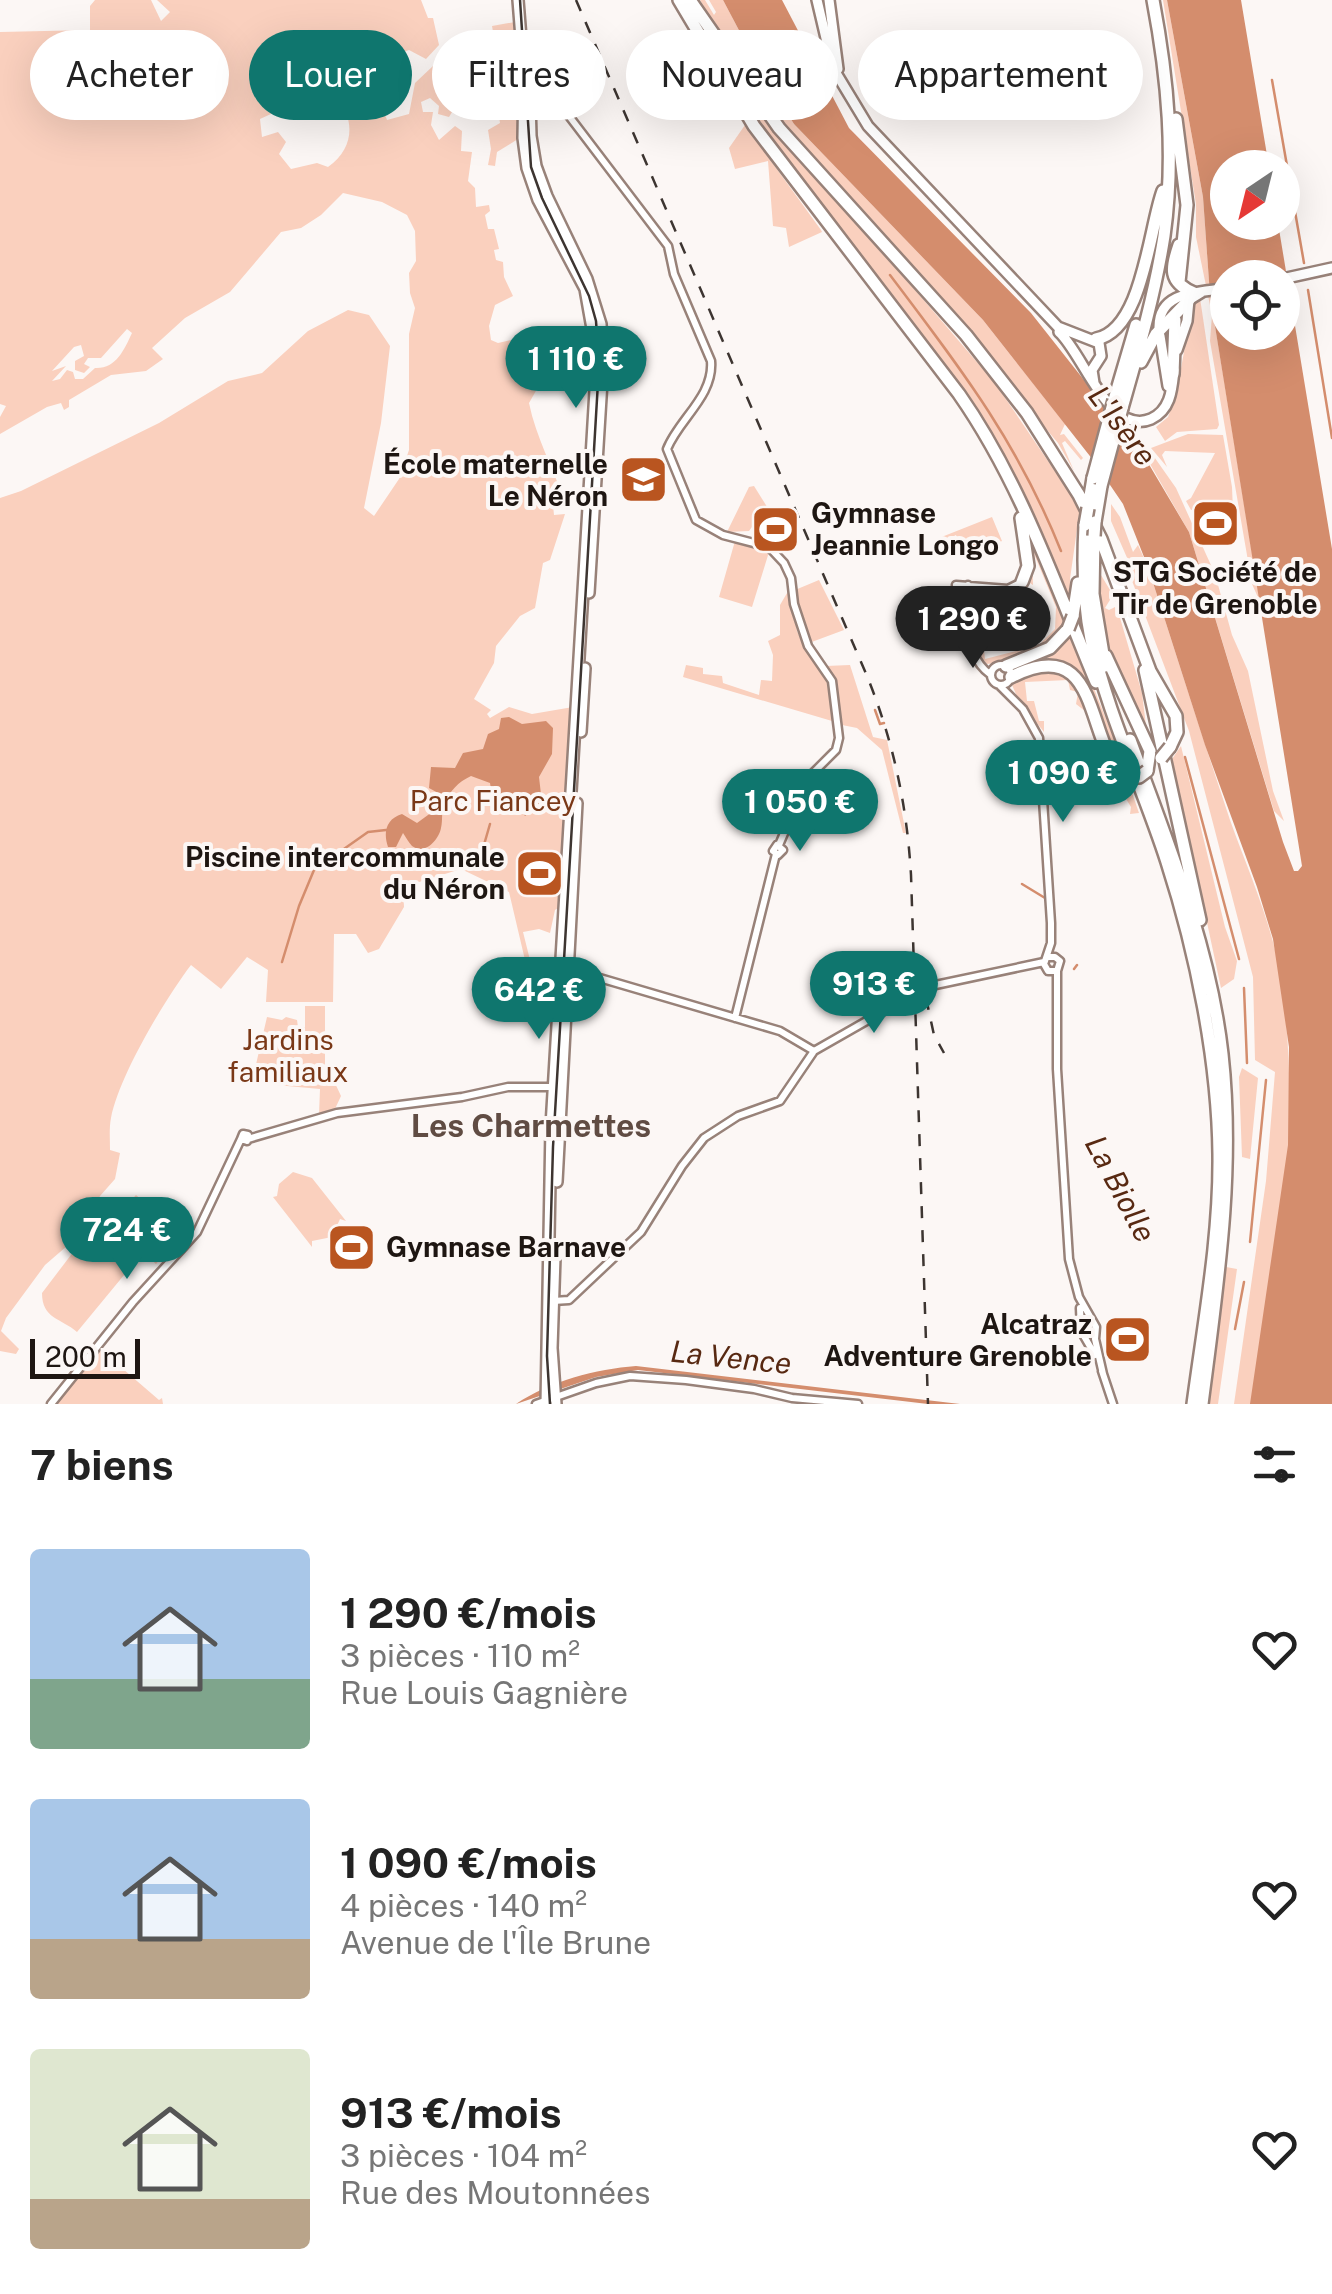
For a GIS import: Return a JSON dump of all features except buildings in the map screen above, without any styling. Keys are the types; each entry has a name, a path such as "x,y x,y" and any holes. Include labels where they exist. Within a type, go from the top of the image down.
{"highway":[{"path":"697,0 714,30"},
{"path":"1128,388 1166,223 1170,154 1166,86 1150,0"},
{"path":"1150,0 1162,104 1163,191 1150,278 1088,508 1094,536 1092,578 1102,649 1116,704 1189,909 1219,1034"},
{"path":"683,3 704,30"},
{"path":"683,3 696,30"},
{"path":"1166,86 1174,109 1185,179 1186,221 1172,272 1183,298 1173,374"},
{"path":"750,120 962,398 998,457 1128,759 1167,863 1202,1000 1215,1083 1218,1196 1193,1404"},
{"path":"773,120 966,334 1027,413 1101,538 1150,671 1176,716 1177,732 1170,747 1147,772 1139,778 1125,777 1116,768 1088,696 1075,678 1047,666 1003,673"},
{"path":"1089,339 1110,334 1130,307 1163,191"},
{"path":"1118,404 1156,334 1183,298"},
{"path":"962,398 1020,514 1028,566 1021,583"},
{"path":"1097,482 1084,579 1091,638 1128,759"},
{"path":"1003,673 1050,648 1068,629 1077,598 1079,545 1090,524"},
{"path":"1133,621 1216,1000 1225,1092 1227,1184 1202,1404"},
{"path":"1102,649 1150,751 1147,772"}],"main road":[{"path":"521,0 523,30"},
{"path":"817,0 829,57 858,111 881,141 1058,326 1089,339 1102,351 1092,370 1094,383"},
{"path":"829,0 841,82"},
{"path":"528,120 527,168 538,200 585,290 597,349 582,704 558,1088 549,1397"},
{"path":"988,252 1083,363 1115,411 1130,420 1154,418 1172,393 1183,298"},
{"path":"1300,276 1332,268"},
{"path":"1167,404 1160,313 1167,302 1210,292"},
{"path":"1074,352 1076,344 1089,339"},
{"path":"1083,363 1095,362"}],"street":[{"path":"568,120 668,246 711,361 712,371 700,401 667,449 692,516 723,535 774,550 791,578 794,604 808,646 822,662 834,691 839,738 836,750 808,779 779,845 782,852 776,854 735,1018"},
{"path":"1021,583 1008,589 956,584 976,661 1003,673 1038,733 1042,753 1050,965 1069,1259 1087,1322 1082,1333 1090,1336"},
{"path":"966,618 968,585"},
{"path":"1000,685 1003,673"},
{"path":"1000,685 1003,673"},
{"path":"1000,685 1018,704"},
{"path":"566,965 780,1032 814,1051"},
{"path":"551,1301 569,1300 640,1232 704,1138 728,1121 780,1101 814,1051 926,987 950,979 1050,965"},
{"path":"52,1404 133,1302 197,1232 246,1139 337,1114 462,1097 508,1086 558,1088"},
{"path":"1087,1322 1096,1327 1090,1336"},
{"path":"1090,1336 1113,1404"},
{"path":"549,1397 630,1376 858,1404"}],"green space":[{"name":"Parc Fiancey","path":"95,0 151,0 161,21 170,12 157,0 421,0 436,30 432,30 432,53 426,59 412,52 412,30 249,30 249,120 260,120 262,137 278,132 286,142 279,154 291,169 317,163 328,167 348,141 348,120 412,120 415,83 432,67 432,100 421,102 423,112 432,112 431,125 439,140 455,126 462,131 461,151 472,152 468,181 475,188 476,207 489,205 490,211 485,215 499,249 494,250 496,260 503,262 504,277 513,296 495,305 489,326 491,340 511,340 525,355 537,353 540,358 535,363 537,389 529,403 565,503 553,505 554,515 565,514 550,560 543,563 535,608 520,616 496,646 494,663 474,699 491,710 487,714 490,718 509,707 532,714 573,707 561,906 555,910 550,933 539,929 523,932 530,960 525,960 509,892 461,869 403,887 404,907 379,949 368,953 356,934 334,934 333,1002 266,1002 268,970 247,957 221,989 191,965 144,1038 123,1081 111,1118 110,1150 120,1153 115,1179 100,1196 82,1233 45,1265 6,1318 1,1331 19,1349 16,1354 0,1351 0,498 159,423 228,381 262,373 308,331 348,310 369,315 390,346 381,423 364,508 374,516 399,479 409,450 409,334 415,308 409,273 416,261 415,231 407,215 382,202 343,193 301,228 281,232 230,292 185,318 152,348 163,359 146,371 111,375 69,400 69,407 64,410 61,403 47,407 0,434 0,417 6,406 0,404 0,32 30,31 30,120 229,120 229,30 90,30 90,6","holes":["127,329 132,333 114,362 95,368 83,379 75,379 73,372 67,370 60,379 52,381 66,366 52,371 74,347 81,345 84,356 75,361 75,370 84,373 90,367 84,364 88,358 101,358"]},
{"path":"700,0 705,0 714,15 709,0 723,0 739,30 717,30"},
{"path":"1163,0 1167,0 1203,197 1210,305 1196,237 1196,204"},
{"path":"515,22 516,30 492,30 492,26"},
{"path":"500,120 520,120 518,139 497,152 495,166 488,165 488,130"},
{"path":"756,120 769,120 995,383 1080,508 1070,579 1072,612 1017,483"},
{"path":"779,120 791,120 983,320 1065,424 1060,435 1064,434 1083,458 1065,441 1062,443 1074,471 1058,443 1036,417"},
{"path":"745,125 822,232 789,247 786,228 773,226 768,161 735,169 729,148"},
{"path":"1200,298 1219,425 1217,429 1177,432 1165,441 1156,427 1168,417 1177,391 1192,307"},
{"path":"1212,350 1219,350 1260,602 1252,584"},
{"path":"1188,434 1223,435 1232,487 1234,535 1207,546 1192,514 1196,510 1191,510 1186,501 1215,453 1165,451 1162,455 1167,467 1151,448"},
{"path":"1142,450 1150,451 1176,488 1215,574 1232,635 1248,671 1273,791 1284,821 1274,811 1189,532"},
{"path":"754,486 769,510 749,531 727,532 749,487"},
{"path":"1111,504 1133,552 1138,545 1148,567 1266,918 1281,979 1287,1032 1289,1138 1269,1404 1234,1404 1266,1181 1275,1072 1255,1060 1253,977 1189,731 1126,565 1128,560 1111,521"},
{"path":"1023,515 1068,622 1032,652 987,664 976,653 969,605 976,605 976,615 980,615 985,659 1039,645 1055,629 1056,607 1032,549 1033,585 1025,580"},
{"path":"992,517 1002,541 976,553 972,542 959,544 956,535 941,543 939,538"},
{"path":"735,541 769,552 752,607 719,597"},
{"path":"1098,570 1113,595 1105,608 1115,607 1118,611 1142,693 1146,726 1117,675 1102,609"},
{"path":"819,580 844,630 809,643 795,590"},
{"path":"790,588 797,631 828,681 832,721 683,677 686,665 703,668 703,674 722,676 723,683 759,695 761,680 772,681 773,655 768,641 780,635 780,605"},
{"path":"1070,628 1127,772 1121,769 1068,669 1014,673 1011,667"},
{"path":"850,665 873,737 887,740 906,833 882,750 857,728 842,725 839,718 826,666"},
{"path":"1055,670 1076,682 1107,756 1128,781 1139,813 1130,814 1131,807 1123,794 1126,790 1106,778 1085,711 1076,704 1078,692 1070,690 1068,680 1025,682 1027,701 1034,701 1039,721 1044,721 1044,732 1019,701 1012,685 1017,676"},
{"path":"1181,746 1225,927 1237,961 1234,979 1221,988 1172,759"},
{"name":"Jardins familiaux","path":"305,1006 325,1006 325,1079 334,1081 341,1096 334,1111 319,1115 320,1089 276,1085 254,1073 267,1017 286,1017 297,1020 298,1027 305,1027"},
{"path":"1242,1068 1258,1078 1250,1159 1242,1157"},
{"path":"293,1172 312,1178 346,1221 340,1219 332,1237 312,1241 312,1247 273,1197 277,1196 279,1184"},
{"path":"136,1195 181,1235 156,1264 111,1222"},
{"path":"87,1241 108,1245 129,1269 77,1332 49,1313 42,1293 77,1247"},
{"path":"1226,1267 1237,1269 1218,1404 1208,1404"},
{"path":"101,1350 159,1400 162,1398 163,1404 56,1404"}],"shaded area":[{"path":"723,0 782,0 798,30 739,30"},
{"path":"1167,0 1241,0 1266,150 1210,150 1210,240 1281,240 1284,260 1210,260 1210,295 1203,197"},
{"path":"838,107 849,128 1031,313 1144,456 1189,532 1294,871 1302,866 1219,350 1299,350 1332,549 1332,1404 1250,1404 1288,1145 1289,1047 1273,939 1148,567 1123,504 983,320 791,120 838,120"},
{"path":"509,717 522,724 546,721 553,728 552,754 539,777 542,803 525,816 511,798 504,801 500,811 494,808 490,783 471,776 446,799 440,832 431,845 417,849 403,833 396,847 388,847 386,831 392,819 402,814 417,823 439,807 440,794 429,788 431,767 455,768 463,753 483,749 488,734 499,729 501,718"},
{"path":"636,1366 960,1404 928,1404 638,1370 596,1377 516,1404 574,1378"}],"waterway":[{"path":"1272,80 1304,263"},
{"path":"890,275 964,375 1006,440 1061,551"},
{"path":"1308,290 1332,438"},
{"path":"875,710 880,724 884,723"},
{"path":"1185,757 1239,959"},
{"path":"481,867 490,824"},
{"path":"282,962 314,870 368,832 386,830"},
{"name":"La Biolle","path":"1022,884 1045,898"},
{"name":"La Biolle","path":"1074,969 1077,965"},
{"path":"1244,988 1247,1063"},
{"path":"1250,1242 1266,1080"},
{"path":"1235,1329 1244,1282"}],"tram line":[{"path":"520,0 531,167 589,296 596,321 599,365 553,1147 547,1356 550,1404"}],"railway":[{"path":"576,0 867,676 891,749 906,823 911,875 928,1404"},
{"path":"926,998 934,1035 944,1053"}],"place":[{"name":"École maternelle Le Néron","path":"643,480"},
{"name":"STG Société de Tir de Grenoble","path":"1215,524"},
{"name":"Gymnase Jeannie Longo","path":"776,529"},
{"name":"Piscine intercommunale du Néron","path":"540,873"},
{"name":"Gymnase Barnave","path":"351,1247"},
{"name":"Alcatraz Adventure Grenoble","path":"1127,1340"}],"district":[{"name":"Les Charmettes","path":"531,1126"}],"water label":[{"name":"L'Isère","path":"1122,426"},
{"name":"La Vence","path":"731,1358"}]}
